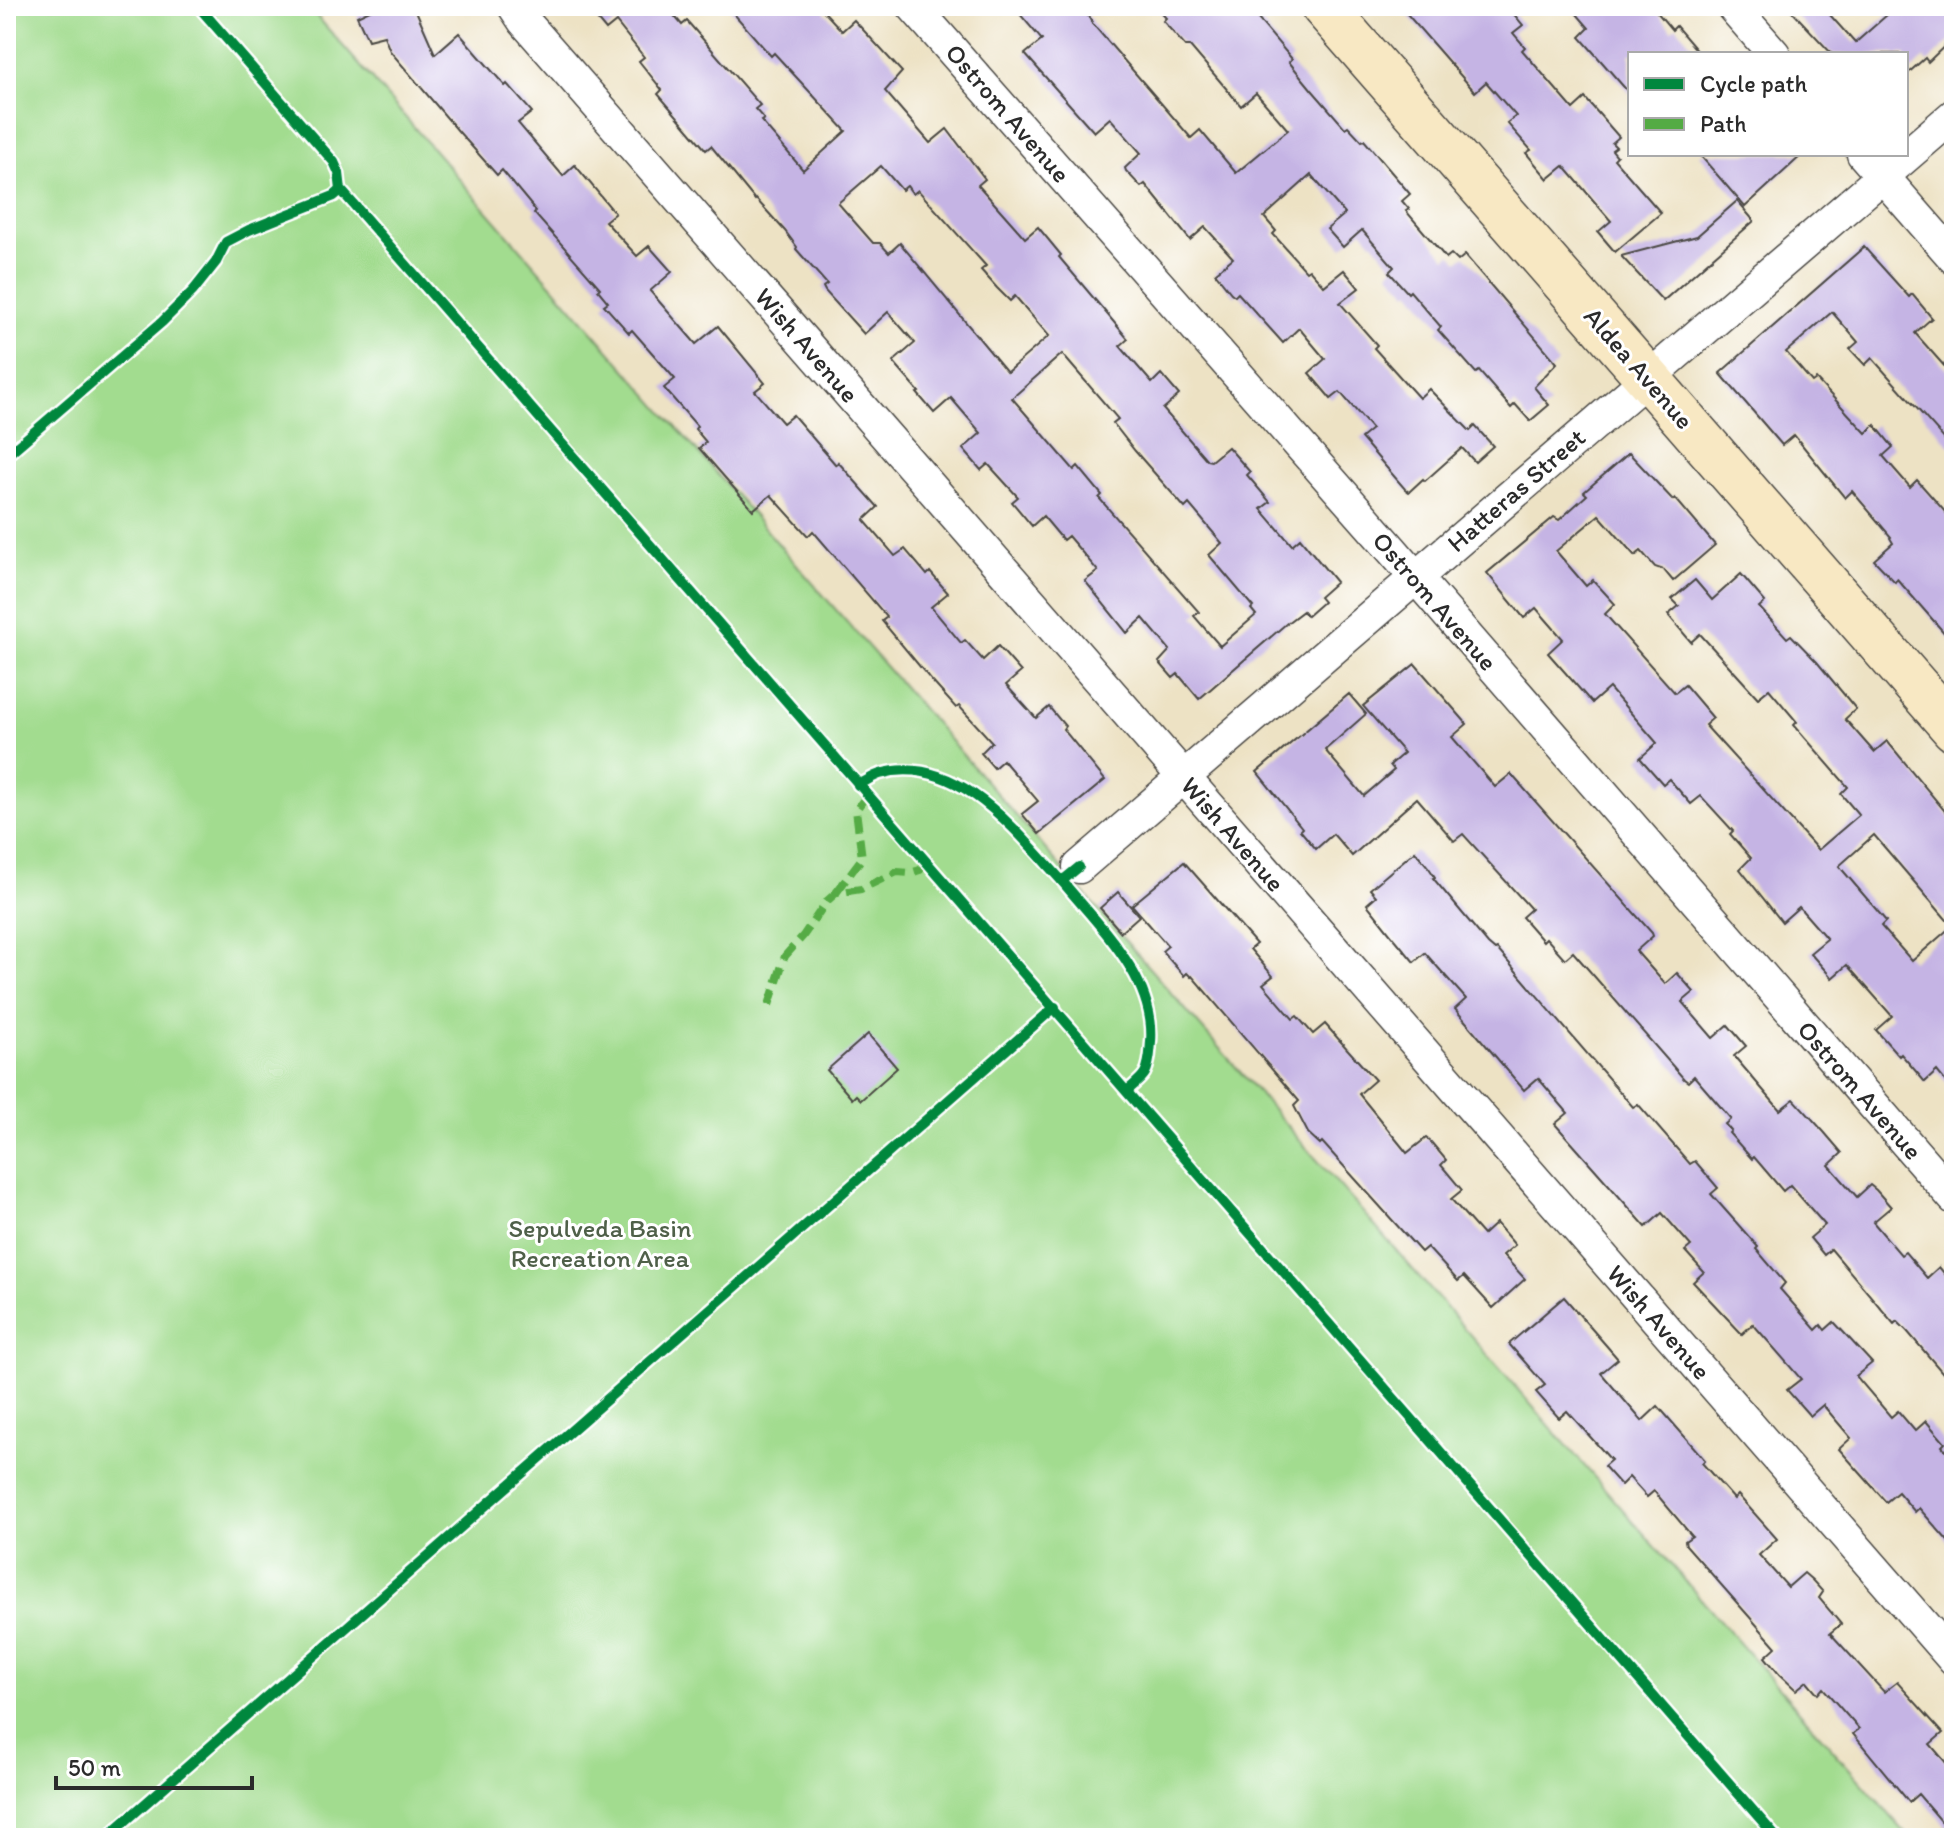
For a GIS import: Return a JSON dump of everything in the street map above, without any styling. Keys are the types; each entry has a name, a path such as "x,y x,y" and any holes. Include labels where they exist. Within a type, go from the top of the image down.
{"street":[{"name":"Wish Avenue","path":"514,6 534,33 1954,1660"},
{"name":"Ostrom Avenue","path":"913,6 1415,577 1954,1198"},
{"name":"Aldea Avenue","path":"1323,6 1954,729"},
{"path":"1732,6 1772,52"},
{"name":"Hatteras Street","path":"1908,143 1954,115"},
{"name":"Hatteras Street","path":"1079,867 1647,378 1873,165"},
{"path":"1873,165 1954,258"}],"green space":[{"name":"Sepulveda Basin Recreation Area","path":"6,6 308,6 1910,1838 6,1838"}],"building":[{"path":"378,6 414,6 435,54 459,33 505,86 507,84 532,112 518,123 563,176 575,165 615,213 605,221 637,256 649,246 672,272 650,291 696,344 718,326 765,383 755,391 783,423 793,415 878,507 864,520 895,556 905,549 927,575 930,572 948,593 931,607 961,643 965,640 983,660 998,646 1021,672 1006,685 1036,718 1049,707 1105,780 1039,834 1022,814 1038,801 1003,760 994,768 981,753 992,742 931,680 882,621 887,617 813,531 808,536 771,495 753,510 699,448 706,442 695,429 697,426 664,388 675,379 632,330 629,333 604,305 608,302 598,290 600,288 534,213 536,211 502,170 497,175 459,132 390,51 384,36 368,40 357,16"},
{"path":"586,6 666,6 682,25 687,21 760,105 755,109 764,119 761,121 803,170 846,131 774,53 771,56 727,6 819,6 842,31 854,20 902,72 885,91 930,143 947,129 985,179 978,185 1025,238 1038,227 1061,255 1059,257 1128,339 1120,346 1152,383 1161,374 1179,395 1163,409 1207,460 1211,461 1228,447 1250,472 1247,475 1270,502 1261,509 1292,545 1300,538 1336,582 1319,597 1323,602 1307,616 1303,611 1287,623 1199,699 1178,674 1173,678 1159,662 1170,650 1143,618 1127,633 1085,581 1098,571 1068,536 1063,540 1043,516 1032,526 1012,502 1018,497 988,464 981,470 963,449 981,433 951,398 934,413 917,393 893,362 915,343 888,312 864,334 825,291 823,287 827,284 796,249 785,231 711,146 706,150 658,94 662,90 639,61 644,57 616,22 606,30","holes":["881,166 902,190 907,186 913,194 918,190 986,266 981,270 997,288 1010,301 1015,296 1049,336 1007,372 900,243 889,253 880,243 873,243 838,203","1062,354 1118,419 1113,423 1135,451 1185,508 1189,504 1222,543 1209,555 1253,607 1251,609 1256,615 1220,646 1194,616 1199,612 1099,498 1102,495 1078,466 1074,470 1012,398"]},
{"path":"1013,6 1080,6 1191,138 1200,130 1236,173 1288,130 1256,93 1241,106 1190,46 1185,46 1163,21 1166,18 1155,6 1247,6 1292,59 1289,62 1312,90 1345,128 1348,126 1364,140 1410,194 1402,201 1409,209 1406,211 1446,258 1451,254 1458,261 1465,255 1557,363 1534,387 1549,405 1530,421 1515,404 1511,408 1438,330 1441,327 1410,291 1408,293 1389,272 1394,267 1362,230 1343,247 1327,229 1345,214 1311,175 1264,217 1276,231 1273,234 1324,286 1344,270 1359,288 1340,303 1377,345 1374,348 1419,398 1429,389 1470,431 1475,426 1493,446 1475,462 1462,448 1409,492 1361,438 1372,429 1340,392 1331,399 1309,373 1325,359 1299,328 1283,343 1238,293 1235,296 1231,293 1215,273 1233,258 1205,227 1190,240 1145,184 1141,187 1126,171 1125,168 1141,153 1110,118 1094,132 1025,54 1042,40"},
{"path":"1400,6 1507,6 1523,25 1513,33 1525,47 1522,50 1573,109 1585,98 1619,137 1612,143 1616,147 1612,150 1617,156 1614,159 1661,213 1615,252 1598,232 1611,221 1564,166 1548,179 1526,153 1531,150 1507,123 1516,116 1486,82 1475,92"},
{"path":"1570,6 1652,6 1672,30 1676,26 1698,52 1628,52 1628,92 1580,37 1589,28"},
{"path":"1787,6 1822,6 1855,43 1887,15 1879,6 1954,6 1954,37 1928,62 1925,58 1908,73 1908,52 1830,52"},
{"path":"1701,156 1801,156 1745,207"},
{"path":"1737,201 1754,221 1663,301 1621,256 1697,236"},
{"path":"1864,247 1932,318 1915,333 1954,377 1954,450 1872,358 1865,365 1850,349 1858,342 1832,312 1786,352 1812,382 1816,379 1866,433 1875,425 1893,447 1883,456 1910,487 1917,480 1954,522 1954,644 1897,579 1895,582 1874,560 1893,543 1852,491 1845,498 1794,435 1782,445 1720,373"},
{"path":"1629,453 1673,500 1675,498 1715,545 1673,581 1641,551 1635,556 1599,515 1556,551 1586,586 1593,580 1615,604 1605,614 1675,693 1685,685 1713,718 1705,725 1818,850 1859,815 1841,794 1848,787 1794,725 1797,722 1769,689 1758,698 1700,634 1691,642 1668,615 1679,606 1672,599 1695,580 1712,600 1741,574 1765,602 1759,607 1787,638 1791,635 1817,662 1856,709 1845,719 1874,752 1887,741 1954,822 1954,1092 1937,1071 1925,1082 1901,1054 1899,1056 1876,1030 1892,1016 1847,965 1832,978 1810,953 1827,939 1799,907 1782,922 1740,869 1751,858 1730,834 1733,831 1701,796 1691,804 1669,779 1663,784 1640,758 1657,743 1609,688 1592,703 1548,653 1563,639 1536,608 1524,618 1487,573 1554,517 1559,520 1587,495 1584,492","holes":["1874,835 1952,926 1912,961 1881,926 1886,921 1839,866"]},
{"path":"1415,664 1467,724 1452,737 1495,787 1511,774 1652,933 1653,936 1636,951 1665,984 1677,973 1694,992 1682,1002 1713,1038 1728,1025 1746,1046 1734,1056 1780,1110 1794,1099 1842,1153 1829,1165 1857,1197 1870,1185 1891,1207 1873,1222 1901,1255 1905,1252 1927,1278 1939,1267 1954,1285 1954,1386 1907,1331 1897,1321 1894,1324 1831,1249 1824,1255 1810,1238 1825,1225 1790,1185 1783,1191 1729,1133 1731,1131 1725,1124 1731,1119 1694,1076 1688,1082 1684,1079 1573,952 1565,959 1546,938 1543,941 1522,917 1531,909 1463,834 1454,841 1417,798 1352,856 1333,834 1316,849 1300,830 1302,828 1257,772 1349,694 1366,714 1325,750 1364,796 1394,770 1390,765 1404,753 1363,706"},
{"path":"1415,851 1433,878 1488,944 1497,949 1633,1107 1638,1104 1690,1164 1695,1161 1718,1188 1711,1194 1758,1247 1756,1249 1785,1283 1780,1289 1816,1330 1821,1325 1825,1330 1834,1322 1872,1363 1856,1376 1891,1417 1898,1411 1915,1431 1926,1421 1945,1443 1942,1446 1954,1460 1954,1548 1919,1508 1915,1512 1898,1492 1886,1502 1839,1449 1851,1438 1823,1405 1810,1416 1787,1390 1801,1379 1753,1324 1742,1334 1693,1282 1704,1272 1685,1251 1691,1246 1662,1213 1646,1227 1555,1124 1568,1113 1538,1078 1524,1090 1455,1009 1466,999 1425,953 1414,962 1367,904 1376,896 1370,889"},
{"path":"1184,862 1256,944 1250,949 1273,976 1263,984 1293,1019 1297,1016 1313,1034 1325,1024 1375,1080 1359,1094 1407,1153 1426,1138 1431,1142 1446,1160 1441,1165 1462,1190 1451,1199 1483,1235 1496,1223 1515,1245 1503,1255 1525,1279 1493,1308 1464,1276 1458,1281 1427,1247 1421,1252 1322,1142 1320,1144 1308,1133 1294,1106 1299,1101 1192,976 1187,973 1184,976 1162,951 1168,946 1132,905"},
{"path":"1118,892 1139,916 1121,932 1100,908"},
{"path":"868,1034 897,1068 861,1100 856,1095 852,1099 827,1070"},
{"path":"1564,1297 1618,1359 1601,1373 1642,1421 1658,1406 1734,1499 1738,1495 1777,1539 1759,1555 1788,1587 1804,1573 1812,1580 1823,1592 1819,1598 1841,1624 1830,1633 1884,1692 1897,1682 1943,1733 1930,1744 1954,1772 1954,1836 1918,1794 1909,1802 1853,1734 1859,1729 1823,1688 1818,1694 1807,1681 1796,1690 1779,1674 1765,1657 1776,1647 1686,1545 1685,1541 1692,1536 1654,1491 1647,1497 1629,1477 1621,1485 1604,1466 1611,1460 1567,1411 1559,1418 1536,1392 1545,1385 1509,1344"}],"marked path":[{"path":"836,893 862,858 856,810 867,795"},
{"path":"769,1005 785,956 827,901 836,893 861,889 897,872 920,870 927,862"}],"cycle path":[{"path":"198,6 334,162 341,190 1777,1838"},
{"path":"6,456 162,322 193,291 216,262 226,242 334,196 341,190"},
{"path":"858,785 880,774 908,770 934,775 959,785 983,801 1062,881 1079,867"},
{"path":"1062,881 1108,935 1135,975 1144,997 1150,1019 1149,1062 1143,1076 1127,1091"},
{"path":"106,1838 1055,1007"}]}
